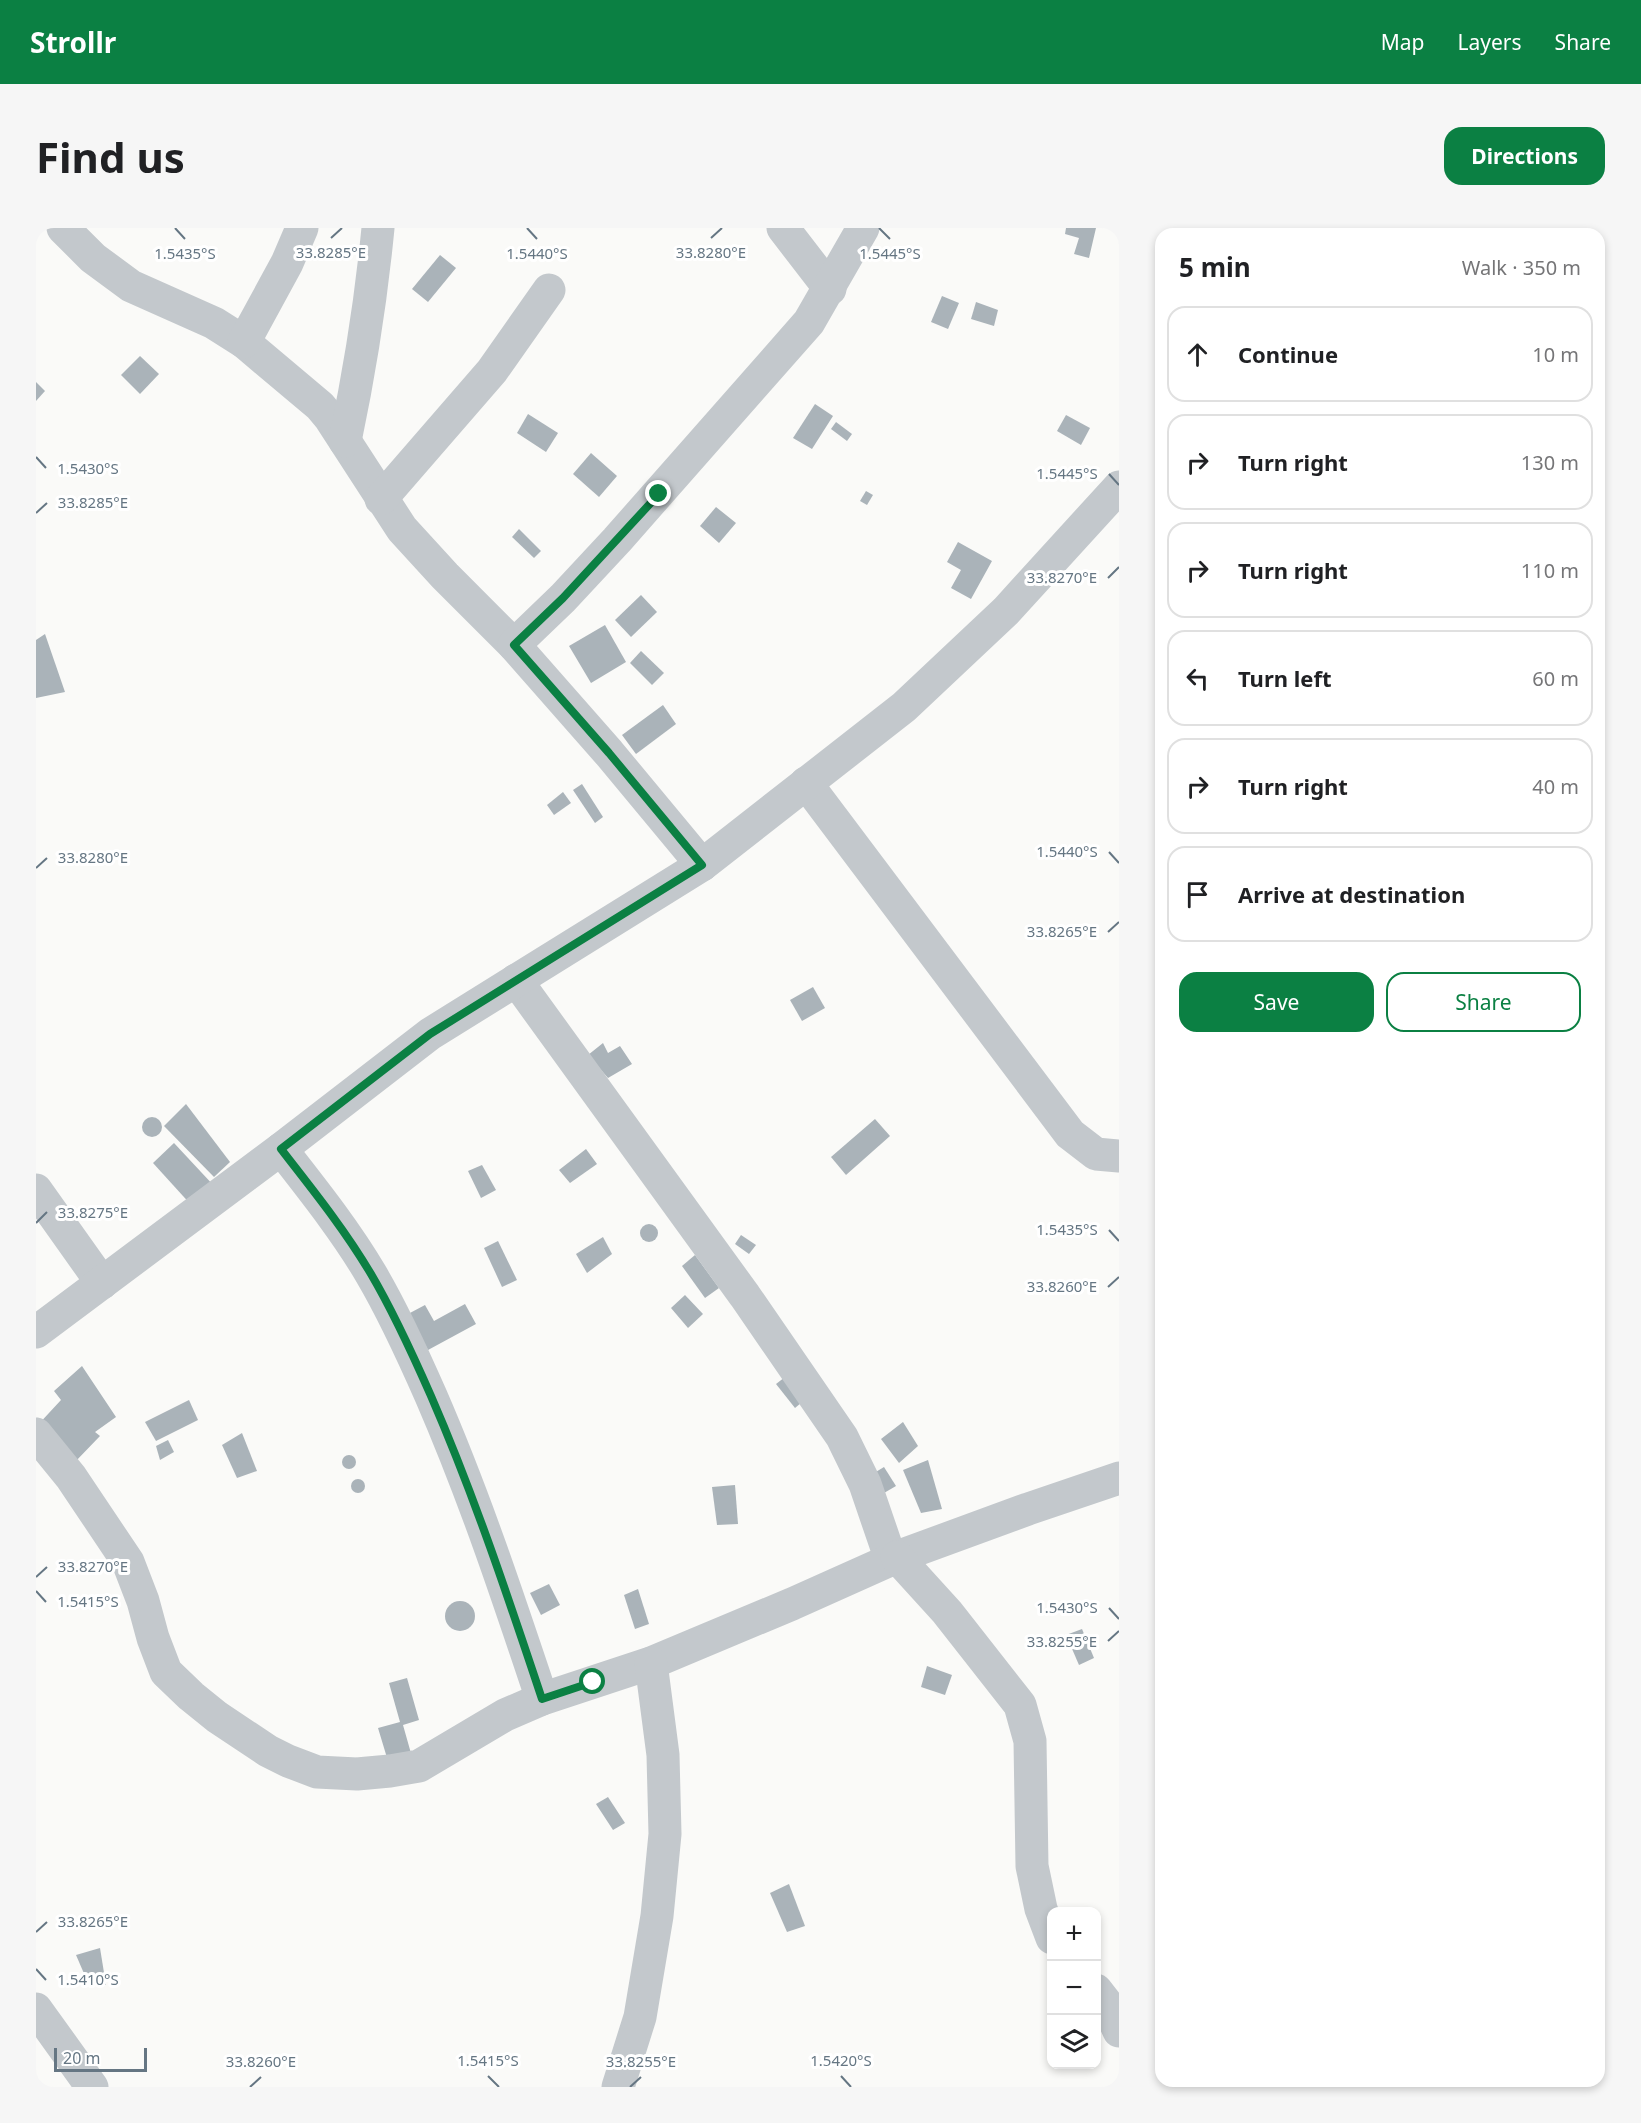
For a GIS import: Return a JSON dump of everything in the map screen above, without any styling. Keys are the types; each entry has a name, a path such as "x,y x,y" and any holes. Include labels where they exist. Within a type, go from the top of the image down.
{"street":[{"path":"63,228 93,258 131,286 214,323 244,342 320,406 402,529 514,645 609,753 702,865"},
{"path":"244,342 302,228"},
{"path":"345,441 357,385 378,228"},
{"path":"783,228 830,289"},
{"path":"514,645 602,557 809,322 863,228"},
{"path":"381,499 492,371 549,290"},
{"path":"36,1332 281,1149 430,1034 702,865 904,707 1006,611 1119,487"},
{"path":"806,783 1070,1134 1096,1154 1119,1156"},
{"path":"516,980 745,1296 842,1437 865,1484 894,1559 947,1612 1020,1705 1030,1741 1032,1866 1041,1909 1047,1925"},
{"path":"281,1149 330,1210 365,1265 408,1345 452,1445 492,1550 542,1699"},
{"path":"36,1190 102,1283"},
{"path":"36,1434 71,1476 128,1562 166,1672 208,1710 268,1751 317,1772 390,1772 419,1766 505,1715 542,1699 651,1663 894,1559 1119,1478"},
{"path":"618,2087 640,2017 657,1916 665,1834 663,1755 651,1663"},
{"path":"1101,1996 1119,2031"},
{"path":"36,2009 92,2087"}],"building":[{"path":"1066,228 1096,228 1089,258 1074,254 1079,238 1065,234"},
{"path":"440,255 456,268 428,302 412,289"},
{"path":"942,296 959,303 948,329 931,322"},
{"path":"976,302 998,310 994,326 971,319"},
{"path":"140,356 159,374 140,394 121,375"},
{"path":"36,382 45,391 36,401"},
{"path":"815,404 833,416 812,449 793,438"},
{"path":"528,414 558,433 546,452 517,433"},
{"path":"1066,415 1090,428 1081,445 1057,431"},
{"path":"836,422 852,434 847,441 831,429"},
{"path":"591,453 617,476 599,497 573,474"},
{"path":"866,491 873,495 867,505 860,501"},
{"path":"716,507 736,523 719,543 700,526"},
{"path":"519,529 541,551 534,558 512,537"},
{"path":"958,542 992,561 971,599 951,588 961,570 947,562"},
{"path":"641,595 657,612 631,637 615,620"},
{"path":"605,625 626,662 591,683 569,646"},
{"path":"45,634 65,692 36,698 36,640"},
{"path":"641,651 664,673 652,685 630,663"},
{"path":"663,705 676,724 636,754 622,735"},
{"path":"582,784 603,817 595,823 573,790"},
{"path":"563,792 571,803 554,815 547,805"},
{"path":"813,987 825,1008 802,1021 790,1000"},
{"path":"603,1043 608,1053 620,1046 632,1064 608,1078 588,1055"},
{"path":"186,1104 230,1162 214,1177 164,1126"},
{"path":"152,1117 159,1120 162,1127 159,1134 152,1137 145,1134 142,1127 145,1120"},
{"path":"875,1119 890,1136 846,1175 831,1157"},
{"path":"174,1143 215,1187 193,1207 153,1163"},
{"path":"586,1149 597,1164 570,1183 559,1170"},
{"path":"482,1165 496,1190 481,1198 468,1171"},
{"path":"649,1224 655,1227 658,1233 655,1239 649,1242 643,1239 640,1233 643,1227"},
{"path":"741,1235 756,1245 749,1254 735,1244"},
{"path":"603,1237 612,1254 587,1273 576,1254"},
{"path":"498,1241 517,1280 502,1287 484,1248"},
{"path":"695,1255 719,1288 705,1298 682,1266"},
{"path":"685,1295 703,1314 688,1328 671,1308"},
{"path":"465,1304 476,1324 428,1350 408,1314 425,1305 434,1321"},
{"path":"82,1366 116,1417 95,1432 100,1436 74,1463 36,1427 61,1400 54,1391"},
{"path":"789,1374 808,1397 795,1408 776,1384"},
{"path":"189,1400 198,1420 156,1441 145,1422"},
{"path":"903,1422 918,1446 899,1463 881,1439"},
{"path":"242,1433 257,1471 237,1478 222,1445"},
{"path":"168,1440 174,1452 160,1460 156,1446"},
{"path":"346,1455 352,1455 356,1462 352,1469 346,1469 342,1465 342,1459"},
{"path":"928,1460 942,1509 921,1513 903,1470"},
{"path":"884,1467 896,1486 872,1500 861,1481"},
{"path":"355,1479 361,1479 365,1486 361,1493 355,1493 351,1489 351,1483"},
{"path":"735,1485 738,1524 717,1525 712,1487"},
{"path":"549,1584 560,1605 541,1615 530,1593"},
{"path":"638,1589 649,1624 635,1629 624,1595"},
{"path":"460,1601 471,1605 475,1616 471,1627 460,1631 449,1627 445,1616 449,1605"},
{"path":"1082,1629 1094,1658 1079,1665 1066,1635"},
{"path":"927,1666 952,1675 945,1695 921,1687"},
{"path":"407,1678 419,1720 403,1725 414,1764 391,1771 378,1728 400,1722 389,1683"},
{"path":"608,1797 625,1823 613,1830 596,1804"},
{"path":"789,1884 805,1926 787,1932 770,1893"},
{"path":"100,1948 106,1985 89,1985 76,1955"}],"route":[{"path":"593,1682 542,1699 492,1550 452,1445 408,1345 371,1275 330,1210 281,1149 430,1034 702,865 609,753 514,645 563,598 659,494"}]}
